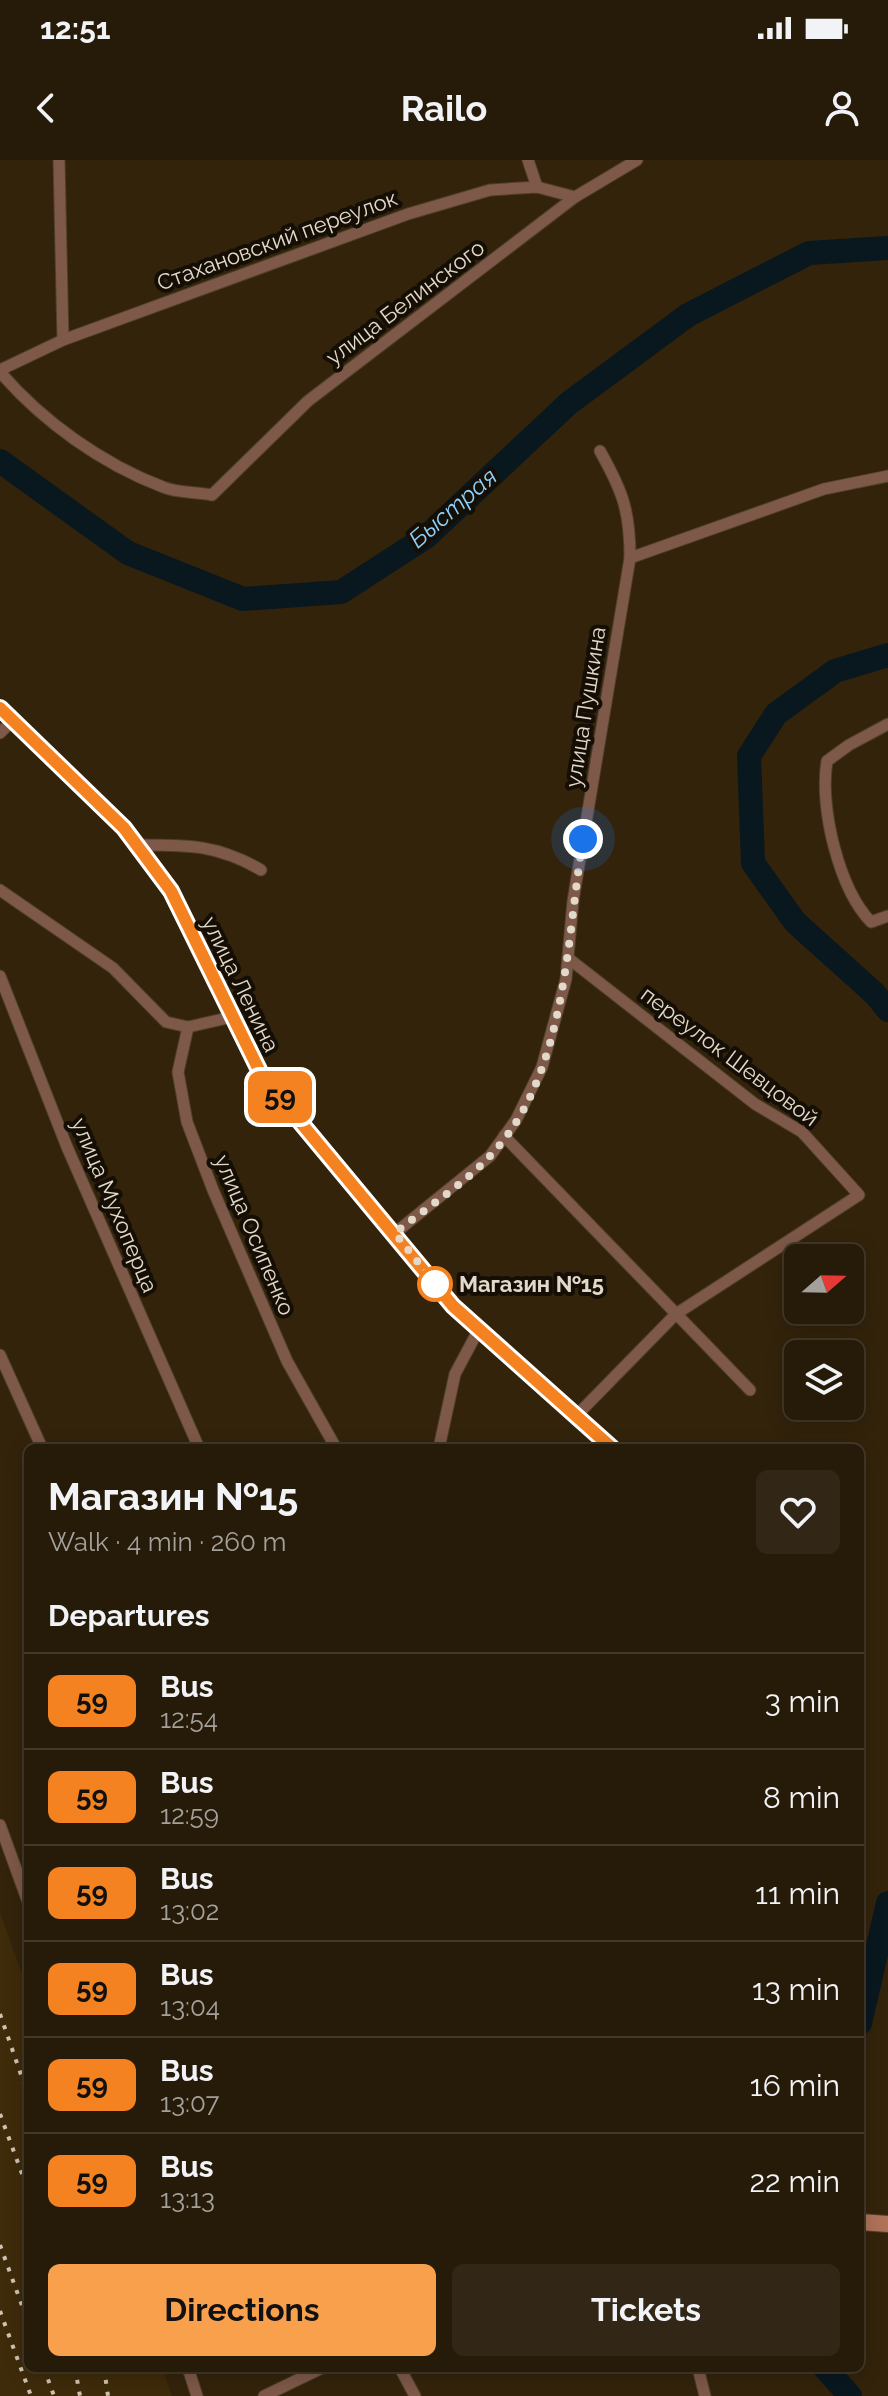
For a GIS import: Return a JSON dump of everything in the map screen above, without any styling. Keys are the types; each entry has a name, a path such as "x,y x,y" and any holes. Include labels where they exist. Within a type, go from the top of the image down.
{"street":[{"path":"59,160 63,340"},
{"path":"528,160 537,187"},
{"name":"улица Белинского","path":"0,371 22,398 64,431 117,464 165,488 212,495 264,440 308,401 575,197 637,160"},
{"name":"Стахановский переулок","path":"0,371 63,340 408,214 490,190 537,187 575,197"},
{"name":"улица Пушкина","path":"395,1233 490,1156 504,1136 542,1067 566,979 573,901 630,558 630,521 623,492 600,451"},
{"path":"630,558 824,489 888,476"},
{"name":"улица Ленина","path":"0,708 85,788 137,845 171,891 262,1076 453,1306 608,1444"},
{"path":"0,733 13,720"},
{"path":"888,724 827,761 824,781 826,810 846,882 857,908 871,922 888,916"},
{"path":"137,845 199,845 231,853 261,870"},
{"path":"0,890 113,968 166,1022 188,1027 232,1017"},
{"name":"переулок Шевцовой","path":"568,958 755,1104 802,1132 859,1195 676,1314"},
{"name":"улица Мухоперца","path":"0,976 67,1147 197,1444"},
{"name":"улица Осипенко","path":"188,1027 178,1072 187,1122 287,1361 334,1444"},
{"path":"504,1136 750,1390"},
{"path":"576,1416 676,1314"},
{"path":"440,1444 455,1374 479,1329"},
{"path":"0,1355 40,1444"},
{"path":"0,1825 24,1891"},
{"path":"864,2222 884,2224"},
{"path":"189,2372 197,2396"},
{"path":"264,2396 314,2372"},
{"path":"402,2372 415,2396"},
{"path":"699,2372 705,2396"}],"shaded area":[{"path":"0,1912 24,1980 24,2372 163,2372 172,2396 0,2396"}],"waterway":[{"name":"Быстрая","path":"0,461 128,553 243,599 341,592 426,537 569,403 688,315 809,253 888,248"},
{"name":"Быстрая","path":"888,655 835,671 776,714 749,756 753,863 795,922 875,994 888,1010"},
{"name":"Быстрая","path":"864,2006 888,1903"},
{"name":"Быстрая","path":"829,2372 850,2396"}],"railway":[{"path":"0,2014 24,2083"},
{"path":"0,2114 24,2179"},
{"path":"0,2245 24,2311"},
{"path":"0,2311 31,2396"},
{"path":"45,2372 54,2396"},
{"path":"76,2372 80,2396"},
{"path":"105,2372 108,2396"}],"bus line":[{"name":"59","path":"0,708 124,828 171,891 262,1076 453,1306 608,1444"}],"place":[{"name":"Магазин №15","path":"435,1284"}],"route":[{"path":"435,1284 395,1233 490,1156 516,1120 542,1067 566,979 573,901 583,839"}]}
